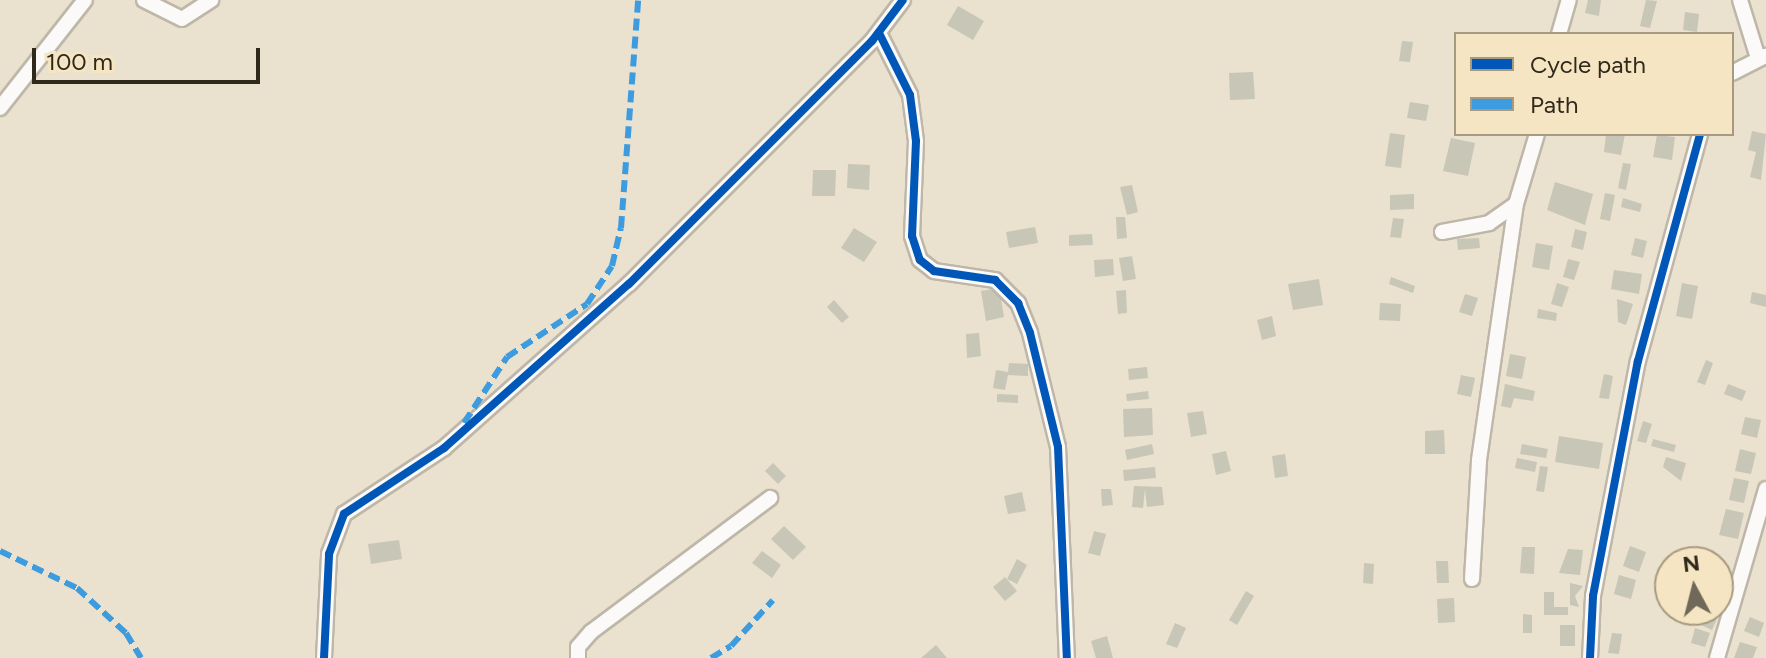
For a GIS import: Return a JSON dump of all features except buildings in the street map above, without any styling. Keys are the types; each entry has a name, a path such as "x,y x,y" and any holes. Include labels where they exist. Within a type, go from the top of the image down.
{"street":[{"path":"0,108 85,0"},
{"path":"144,0 182,19 211,0"},
{"path":"324,658 329,554 344,514 444,448 629,284 879,33 903,0"},
{"path":"1560,32 1569,0"},
{"path":"1734,72 1762,57 1740,0"},
{"path":"879,33 910,95 916,141 912,236 920,260 934,271 995,280 1018,303 1030,333 1058,447 1067,658"},
{"path":"1472,579 1479,460 1516,204 1536,136"},
{"path":"1590,658 1593,596 1638,361 1699,136"},
{"path":"1442,232 1489,223 1516,204"},
{"path":"1717,658 1766,489"},
{"path":"578,658 591,632 770,498"}],"marked path":[{"path":"464,423 507,357 587,304 612,266 621,228 638,0"},
{"path":"0,551 77,588 126,633 141,658"},
{"path":"711,658 731,646 773,600"}],"cycle path":[{"path":"324,658 329,554 344,514 444,448 629,284 872,41 903,0"},
{"path":"879,33 910,95 916,141 912,236 920,260 934,271 995,280 1018,303 1030,333 1058,447 1067,658"},
{"path":"1590,658 1593,596 1638,361 1699,136"}]}
